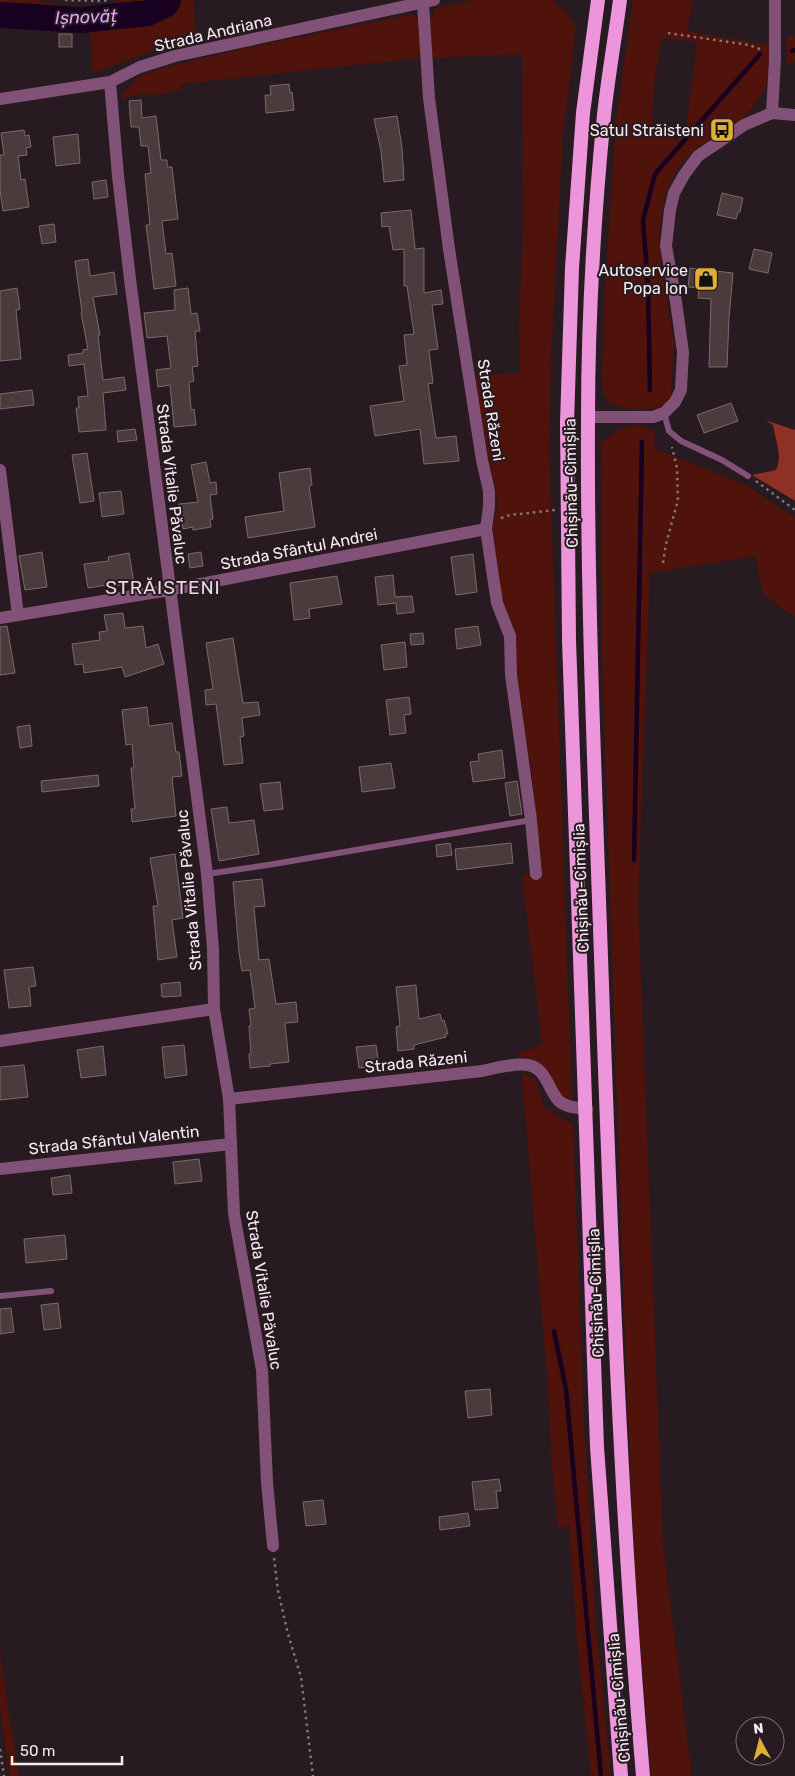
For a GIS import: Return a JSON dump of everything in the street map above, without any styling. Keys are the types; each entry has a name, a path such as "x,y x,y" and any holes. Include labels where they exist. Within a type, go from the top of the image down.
{"highway":[{"name":"Chișinău-Cimișlia","path":"598,0 583,114 572,268 567,423 567,508 569,640 598,1457 621,1776"},
{"name":"Chișinău-Cimișlia","path":"620,0 604,111 592,277 588,417 590,640 614,1303 631,1632 643,1776"}],"street":[{"path":"772,113 776,0"},
{"name":"Strada Andriana","path":"0,99 110,82 140,67 175,56 408,3 428,1"},
{"name":"Strada Răzeni","path":"428,1 429,98 449,250 482,460 489,491 486,529 497,603 510,636 510,675 531,820 536,874"},
{"name":"Strada Vitalie Păvaluc","path":"110,82 118,176 130,279 169,590 208,874 213,949 214,1010 229,1099 234,1214 262,1370 267,1482 273,1546"},
{"path":"588,417 652,417 664,413 675,402 681,390 682,352 676,302 666,246 674,193 698,156 744,125 772,113 795,115"},
{"path":"0,470 18,615"},
{"name":"Strada Sfântul Andrei","path":"0,618 169,590 486,529"},
{"path":"0,1041 214,1010"},
{"name":"Strada Răzeni","path":"229,1099 530,1065 541,1072 558,1100 572,1107 587,1109"},
{"name":"Strada Sfântul Valentin","path":"0,1169 231,1144"}],"lane":[{"path":"664,413 669,431 681,441 722,460 748,476"},
{"path":"208,874 531,820"},
{"path":"0,1296 51,1291"}],"path":[{"path":"65,0 110,0"},
{"path":"668,33 760,48 775,64"},
{"path":"663,563 678,500 677,468 669,431"},
{"path":"748,476 768,488 795,510"},
{"path":"486,529 498,519 510,515 567,508"},
{"path":"273,1546 278,1591 301,1677 313,1776"},
{"path":"0,1749 4,1776"}],"shaded area":[{"path":"0,0 36,0 62,5 109,6 120,0 193,0 196,35 93,73 90,26 0,25"},
{"path":"473,0 553,0 576,26 563,135 551,358 549,447 572,1102 561,1097 535,1061 515,1055 542,1045 522,875 542,871 531,771 515,673 516,632 501,600 492,530 498,501 474,377 520,373 519,325 523,230 522,54 431,58 430,21 436,8"},
{"path":"633,0 693,0 687,31 769,45 770,77 764,91 740,121 696,149 679,166 665,196 659,233 663,277 674,342 671,397 667,403 656,408 637,410 621,407 609,403 603,393 605,286 616,121","holes":["662,38 697,42 686,129 678,140 652,130 654,84"]},
{"path":"414,14 419,21 421,58 181,84 182,90 151,96 148,93 128,97 121,101 125,91 137,77 167,67 251,47"},
{"path":"787,36 795,38 795,62 786,65"},
{"path":"765,420 795,430 795,501 752,475 776,470 778,465 779,453 773,425"},
{"path":"638,425 655,431 654,448 744,484 795,518 795,616 784,610 763,593 755,556 650,573 638,902 663,1544 692,1776 651,1776 636,1586 627,1396 602,659 601,442 618,430"},
{"path":"522,1073 536,1080 543,1106 573,1125 584,1418 596,1625 611,1776 591,1776 576,1630 569,1526 558,1527"},
{"path":"0,1649 19,1776 10,1776 0,1710"}],"building":[{"path":"59,34 72,34 72,47 59,47"},
{"path":"289,84 294,110 266,113 265,95 271,95 270,86"},
{"path":"141,100 142,118 156,116 161,160 167,160 167,167 172,167 178,219 162,221 166,254 172,253 176,286 154,289 146,225 150,225 145,174 151,173 148,146 141,146 139,127 131,127 129,101"},
{"path":"397,116 404,180 384,182 381,151 374,119"},
{"path":"24,130 25,136 29,135 31,147 26,148 27,155 18,156 21,180 25,179 29,207 3,211 0,190 0,155 4,155 1,133"},
{"path":"78,134 80,163 56,166 53,137"},
{"path":"106,180 108,197 94,199 92,182"},
{"path":"722,193 743,198 740,212 738,212 736,219 717,215"},
{"path":"411,210 415,249 424,248 424,293 441,290 443,304 432,305 438,349 429,350 433,383 428,384 436,438 456,436 459,461 424,464 420,429 375,436 370,406 404,401 399,366 407,365 404,335 414,334 407,286 404,286 404,249 393,250 389,226 382,227 381,213"},
{"path":"54,224 56,242 42,244 39,226"},
{"path":"754,249 772,253 768,273 749,269"},
{"path":"88,259 90,276 114,272 117,294 93,297 100,335 98,335 103,380 124,377 126,390 103,393 106,430 79,432 76,408 79,408 78,397 88,396 84,364 69,366 68,355 83,353 83,350 88,349 81,313 75,261"},
{"path":"690,268 733,273 727,367 709,367 711,299 698,298 699,288 688,287"},
{"path":"17,288 20,309 16,310 21,359 0,361 0,291"},
{"path":"188,288 191,314 197,313 200,331 195,331 198,366 192,367 194,381 189,382 191,410 194,409 196,425 174,427 170,385 158,387 156,370 171,368 167,336 147,338 144,313 175,310 174,290"},
{"path":"32,390 34,405 0,409 0,394"},
{"path":"731,403 738,421 704,433 697,415"},
{"path":"135,429 137,440 118,442 117,431"},
{"path":"87,453 94,501 80,503 72,455"},
{"path":"206,462 210,483 216,482 217,494 210,495 213,519 210,520 211,527 193,530 193,527 183,529 179,504 198,502 191,465"},
{"path":"310,468 312,485 309,486 315,527 248,538 245,517 284,511 279,473"},
{"path":"121,491 124,514 102,517 99,493"},
{"path":"42,552 47,587 25,590 19,556"},
{"path":"201,552 203,566 190,568 188,554"},
{"path":"129,553 134,583 88,588 84,564 109,561 108,557"},
{"path":"473,554 477,592 456,595 451,557"},
{"path":"393,575 395,597 412,596 414,612 397,614 396,603 378,605 375,577"},
{"path":"337,576 342,604 309,609 310,618 294,620 290,583"},
{"path":"123,613 125,628 143,626 146,648 158,644 164,664 125,677 122,667 84,673 83,664 75,665 72,644 100,640 99,632 107,631 104,615"},
{"path":"7,626 15,673 0,675 0,627"},
{"path":"478,626 481,645 457,649 455,629"},
{"path":"423,633 424,644 411,645 410,634"},
{"path":"233,638 243,703 258,702 260,715 242,718 244,736 240,737 243,763 224,765 216,704 206,705 205,690 213,689 206,643"},
{"path":"405,642 407,667 384,670 381,645"},
{"path":"409,697 411,714 404,715 406,733 390,735 386,700"},
{"path":"147,707 149,726 172,723 176,752 179,752 182,776 172,777 176,816 132,822 131,809 135,809 131,768 134,768 132,744 126,745 122,710"},
{"path":"30,725 32,746 20,748 17,727"},
{"path":"502,750 505,778 473,782 470,762 479,761 478,754"},
{"path":"391,763 395,788 362,792 359,767"},
{"path":"98,775 99,786 42,792 41,781"},
{"path":"517,781 522,814 510,816 505,783"},
{"path":"280,782 283,809 264,811 260,784"},
{"path":"227,807 229,823 254,820 259,854 219,861 211,809"},
{"path":"450,843 452,855 437,857 436,845"},
{"path":"511,843 513,863 457,870 455,849"},
{"path":"175,854 183,918 172,920 177,957 158,960 153,906 158,906 150,858"},
{"path":"262,879 265,906 254,907 259,960 269,959 276,1004 296,1002 298,1022 285,1023 289,1062 250,1068 249,1026 251,1026 249,1009 255,1008 250,970 242,971 233,882"},
{"path":"33,967 36,986 29,987 31,1006 9,1008 4,970"},
{"path":"180,982 181,996 162,997 161,984"},
{"path":"416,985 419,1019 440,1014 448,1034 445,1034 446,1037 414,1045 414,1049 398,1051 396,1027 400,1026 396,987"},
{"path":"184,1045 187,1075 165,1078 162,1047"},
{"path":"376,1045 379,1066 359,1068 356,1047"},
{"path":"103,1046 106,1075 81,1078 77,1050"},
{"path":"24,1065 28,1097 0,1100 0,1067"},
{"path":"199,1159 202,1181 175,1184 173,1162"},
{"path":"70,1175 72,1193 53,1195 51,1178"},
{"path":"65,1235 67,1259 26,1263 24,1239"},
{"path":"58,1303 61,1328 44,1330 41,1305"},
{"path":"11,1308 14,1332 0,1334 0,1309"},
{"path":"490,1389 492,1415 468,1418 465,1391"},
{"path":"499,1479 501,1491 496,1491 498,1508 475,1510 472,1482"},
{"path":"323,1500 326,1524 306,1526 303,1502"},
{"path":"468,1513 470,1526 440,1530 439,1517"}],"waterway":[{"name":"Ișnovăț","path":"0,15 81,20 148,13 166,4 168,0"},
{"path":"650,390 648,286 643,220 655,174 760,54"},
{"path":"634,860 642,442"},
{"path":"554,1331 566,1389 601,1776"}],"place":[{"name":"Satul Străisteni","path":"722,130"},
{"name":"Autoservice Popa Ion","path":"706,279"}],"district":[{"name":"STRĂISTENI","path":"163,587"}]}
